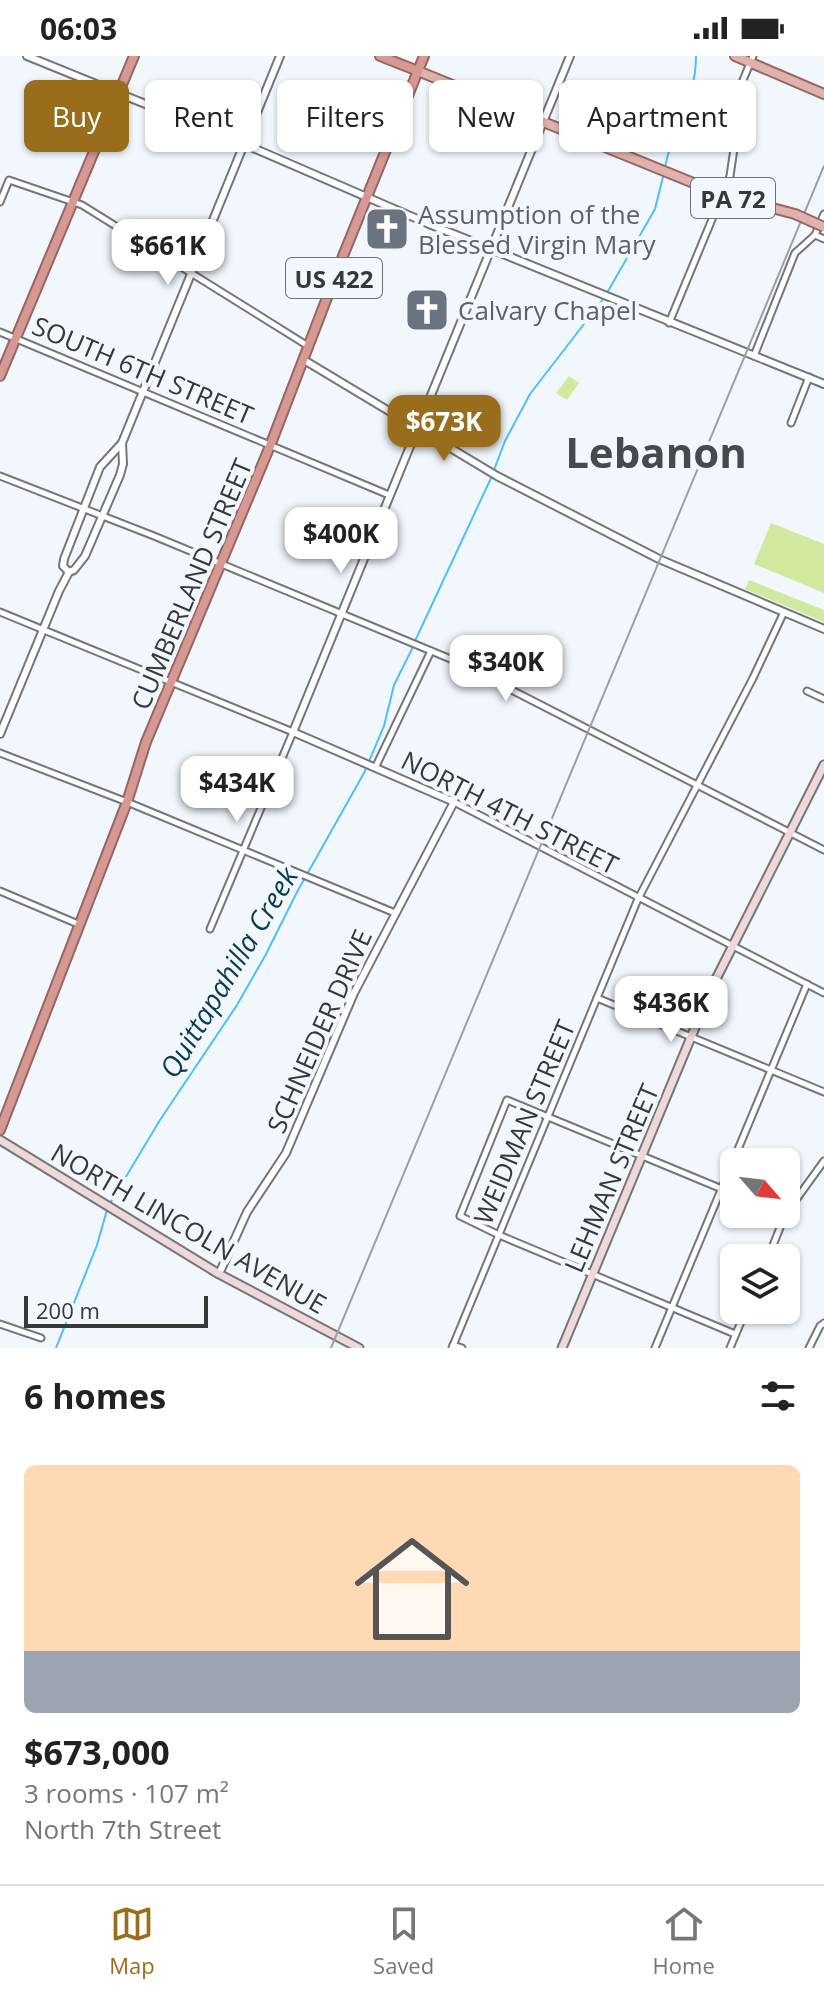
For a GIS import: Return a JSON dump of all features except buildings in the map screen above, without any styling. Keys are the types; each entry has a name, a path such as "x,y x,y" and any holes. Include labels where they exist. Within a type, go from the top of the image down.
{"highway":[{"path":"124,80 134,56"},
{"name":"PA 72","path":"380,56 418,71"},
{"name":"CUMBERLAND STREET","path":"0,1130 127,802 146,742 270,446 424,56"},
{"path":"0,376 94,152"}],"main road":[{"path":"735,56 751,59 824,94"},
{"name":"PA 72","path":"418,71 440,80"},
{"name":"PA 72","path":"543,121 723,195 795,214 824,227"},
{"name":"LEHMAN STREET","path":"562,1348 690,1037 731,946 823,769"},
{"name":"NORTH LINCOLN AVENUE","path":"0,1140 219,1274 359,1348"}],"street":[{"path":"27,56 84,80"},
{"path":"261,102 280,56"},
{"path":"543,121 570,56"},
{"path":"669,323 723,195 734,160 736,97 751,59"},
{"path":"261,151 669,323 824,384"},
{"path":"69,572 63,566 64,559 82,508 100,467 122,443 241,152"},
{"path":"210,929 530,152"},
{"path":"0,202 9,180 82,205 309,347"},
{"path":"754,356 795,253 815,235 824,214"},
{"path":"815,235 824,239"},
{"name":"SOUTH 6TH STREET","path":"0,332 389,495"},
{"path":"304,360 487,471 659,559 824,629"},
{"path":"791,423 809,377"},
{"path":"0,734 69,572 85,556 102,516 123,464 122,443"},
{"path":"0,476 421,646 824,850"},
{"name":"NORTH 4TH STREET","path":"0,612 371,764 454,802 824,993"},
{"name":"WEIDMAN STREET","path":"453,1346 638,899 784,612"},
{"path":"371,764 431,651"},
{"path":"807,691 824,699"},
{"path":"0,753 395,913"},
{"name":"SCHNEIDER DRIVE","path":"219,1274 247,1212 286,1153 354,993 454,802"},
{"path":"0,891 78,924"},
{"path":"738,1148 807,984"},
{"path":"597,998 824,1092"},
{"path":"720,1189 507,1100 460,1218 735,1334"},
{"path":"800,1193 824,1161"},
{"path":"655,1348 720,1191"},
{"path":"809,1348 824,1323"},
{"path":"0,1324 41,1338"},
{"path":"730,1348 740,1324"},
{"path":"453,1346 462,1348"}],"green space":[{"path":"569,376 579,383 567,400 556,393"},
{"path":"771,523 824,544 824,593 754,564"},
{"path":"749,580 824,610 824,622 745,589"}],"waterway":[{"name":"Quittapahilla Creek","path":"665,167 692,86 696,56"},
{"name":"Quittapahilla Creek","path":"607,293 655,209 664,173"},
{"name":"Quittapahilla Creek","path":"494,470 505,441 530,394 604,298"},
{"name":"Quittapahilla Creek","path":"415,641 492,476"},
{"name":"Quittapahilla Creek","path":"109,1205 265,956 364,773 384,726 394,685 413,647"},
{"name":"Quittapahilla Creek","path":"56,1348 97,1245 107,1210"}],"railway":[{"path":"331,1348 824,166"}],"place":[{"name":"Assumption of the Blessed Virgin Mary","path":"387,229"},
{"name":"Calvary Chapel","path":"427,310"}],"district":[{"name":"Lebanon","path":"656,451"}]}
